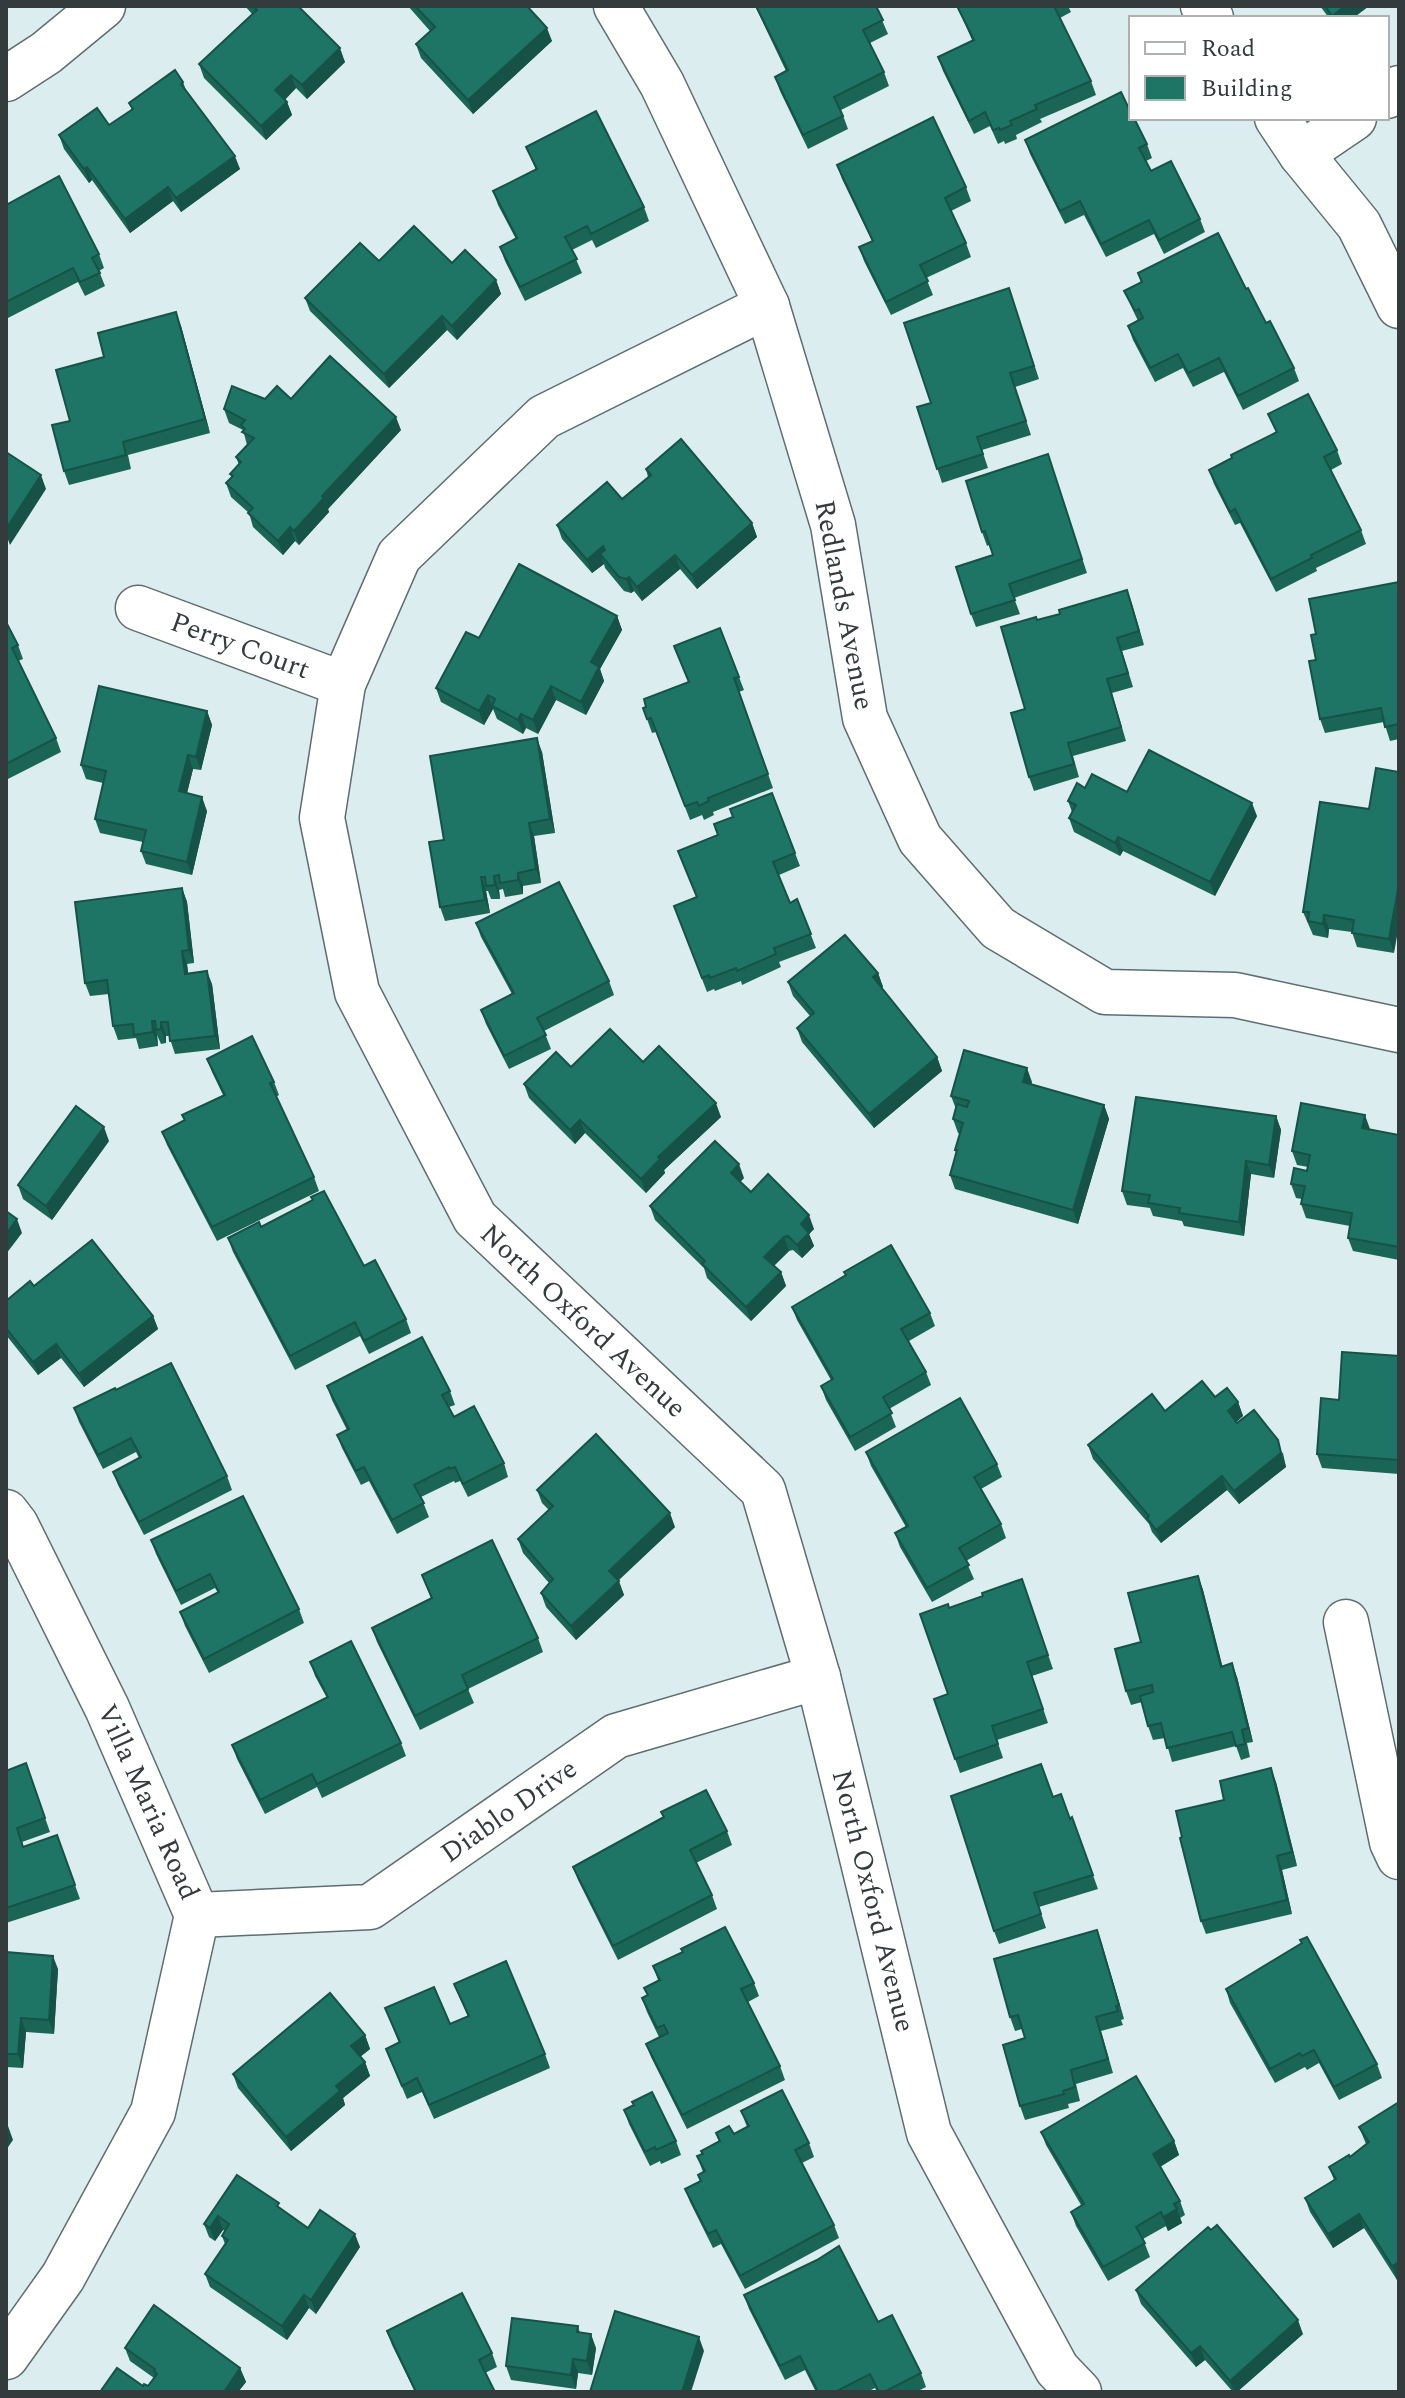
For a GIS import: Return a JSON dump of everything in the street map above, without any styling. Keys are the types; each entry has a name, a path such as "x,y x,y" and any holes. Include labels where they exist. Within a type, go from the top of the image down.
{"street":[{"path":"6,79 46,53 103,6"},
{"name":"Redlands Avenue","path":"616,6 662,84 767,306 833,525 865,718 920,839 998,928 1105,992 1235,995 1399,1030"},
{"path":"1278,120 1301,154 1359,225 1399,306"},
{"path":"1301,154 1351,120"},
{"name":"North Oxford Avenue","path":"767,306 544,417 399,556 343,684 322,818 357,992 475,1218 763,1490 818,1677 929,2133 1057,2369 1079,2392"},
{"name":"Perry Court","path":"138,608 343,684"},
{"name":"Villa Maria Road","path":"6,1512 16,1525 107,1708 197,1915 153,2112 63,2277 6,2357"},
{"path":"1346,1622 1392,1842 1399,1857"},
{"name":"Diablo Drive","path":"197,1915 370,1907 616,1736 818,1677"}],"building":[{"path":"253,6 298,6 340,48 302,85 291,75 275,90 287,102 261,126 199,64 257,10"},
{"path":"415,6 527,6 547,28 468,100 416,44 435,27"},
{"path":"756,6 876,6 883,20 863,30 884,72 834,97 843,116 803,135 775,77 788,70"},
{"path":"957,6 1054,6 1091,81 1035,105 1037,109 1010,121 1012,125 1000,130 993,130 985,112 969,121 938,57 974,40"},
{"path":"1325,6 1345,6 1332,16"},
{"path":"175,70 183,82 181,84 235,156 176,198 168,187 125,219 59,135 97,108 109,125 133,109 129,103"},
{"path":"1121,92 1129,109 1129,120 1135,120 1147,144 1139,148 1151,171 1171,161 1200,219 1159,240 1149,220 1101,244 1080,201 1060,211 1025,140"},
{"path":"596,111 644,207 591,234 587,226 565,237 577,259 520,287 500,247 517,238 493,191 537,169 526,147"},
{"path":"933,117 966,187 945,198 966,243 920,265 928,281 886,302 859,247 873,241 837,165"},
{"path":"59,176 99,254 92,258 100,273 80,282 73,268 6,302 6,205"},
{"path":"414,226 452,263 465,250 496,280 452,326 442,316 384,374 305,298 360,243 379,261"},
{"path":"1218,233 1246,289 1266,323 1270,321 1294,368 1238,396 1219,358 1188,373 1178,354 1150,368 1128,326 1143,318 1139,309 1135,311 1124,291 1142,282 1138,273"},
{"path":"1009,288 1034,366 1010,373 1026,421 977,437 983,454 937,469 917,407 931,403 904,323"},
{"path":"176,312 205,419 123,442 126,455 64,471 52,425 70,421 56,370 104,357 98,333"},
{"path":"330,356 396,417 322,496 324,498 294,531 290,527 278,541 248,513 253,508 226,483 241,462 236,457 254,438 242,432 245,429 241,425 245,420 224,409 232,386 265,399 277,386 291,399"},
{"path":"1308,394 1337,450 1324,457 1361,530 1271,579 1235,509 1230,512 1209,470 1277,432 1268,414"},
{"path":"681,439 752,523 692,575 675,555 637,587 629,577 619,577 600,554 605,550 603,546 587,560 557,525 607,482 622,499 651,475 646,469"},
{"path":"6,452 41,475 6,529"},
{"path":"1048,454 1082,559 1009,584 1015,600 971,614 956,567 993,555 985,531 982,532 966,481"},
{"path":"519,564 617,616 591,662 599,667 581,702 551,686 533,720 521,714 518,720 492,706 495,699 488,695 479,711 436,688 466,632 479,638"},
{"path":"1399,582 1399,724 1385,727 1381,708 1320,719 1309,661 1316,660 1311,635 1316,634 1309,599"},
{"path":"1127,590 1139,631 1117,638 1128,673 1107,679 1121,727 1068,743 1074,764 1029,777 1011,713 1025,709 1001,627 1060,614 1059,610"},
{"path":"6,622 18,645 12,648 56,738 6,764"},
{"path":"720,628 739,677 734,678 768,774 708,798 709,801 699,806 697,802 685,806 651,718 647,719 644,699 689,682 674,646"},
{"path":"99,686 207,711 196,757 188,755 179,791 202,797 187,862 141,851 146,830 95,819 106,771 81,765"},
{"path":"537,738 550,819 529,823 536,869 518,873 518,880 500,883 499,875 494,876 495,885 486,886 485,877 481,877 485,900 440,907 429,842 444,840 430,756"},
{"path":"1149,750 1252,803 1210,882 1118,837 1115,843 1069,818 1076,805 1068,801 1077,783 1085,788 1092,774 1127,792"},
{"path":"1376,768 1399,772 1399,883 1389,939 1352,933 1354,920 1324,915 1323,924 1308,921 1309,912 1303,912 1320,802 1369,809"},
{"path":"772,793 795,853 773,862 790,903 797,899 811,934 774,948 776,954 737,971 736,968 702,978 674,906 697,897 678,851 718,835 714,824 733,817 730,809"},
{"path":"559,882 609,981 537,1018 546,1035 504,1056 481,1010 514,993 476,923"},
{"path":"182,888 189,950 182,951 185,974 207,971 215,1036 170,1041 168,1022 161,1022 161,1029 156,1030 155,1021 152,1021 153,1032 134,1035 133,1024 113,1026 107,980 85,983 75,902"},
{"path":"845,935 878,973 873,977 937,1057 869,1114 797,1028 814,1013 788,982"},
{"path":"610,1029 643,1062 659,1046 716,1103 658,1157 660,1159 641,1179 580,1120 570,1130 524,1084 556,1052 571,1067"},
{"path":"252,1036 274,1082 270,1083 314,1177 212,1227 162,1132 185,1120 182,1115 225,1095 207,1059"},
{"path":"964,1050 1027,1068 1023,1082 1104,1105 1073,1210 950,1175 963,1123 953,1119 957,1104 967,1107 969,1101 951,1096"},
{"path":"1136,1097 1276,1116 1269,1165 1246,1161 1239,1222 1179,1213 1180,1208 1148,1203 1150,1195 1122,1191"},
{"path":"1301,1103 1365,1115 1362,1128 1399,1135 1399,1247 1348,1238 1352,1213 1301,1204 1305,1186 1291,1184 1294,1168 1307,1171 1310,1155 1292,1151"},
{"path":"76,1106 104,1127 46,1206 18,1185"},
{"path":"715,1141 739,1164 731,1173 751,1192 768,1174 809,1215 801,1224 809,1233 797,1245 788,1236 784,1237 764,1257 781,1272 746,1307 650,1206"},
{"path":"324,1191 364,1266 375,1260 406,1319 364,1341 355,1322 290,1356 228,1238 259,1222 261,1227"},
{"path":"6,1211 17,1219 6,1234"},
{"path":"92,1240 153,1316 79,1374 56,1344 33,1362 6,1328 6,1301 30,1281 34,1286"},
{"path":"891,1245 930,1313 901,1329 926,1372 883,1397 892,1413 850,1437 821,1386 833,1379 792,1307"},
{"path":"422,1337 450,1391 442,1395 454,1417 474,1406 504,1463 463,1484 455,1467 449,1467 414,1485 424,1503 392,1520 364,1467 356,1471 337,1435 349,1429 327,1386"},
{"path":"1342,1352 1399,1356 1399,1460 1317,1454 1321,1398 1339,1400"},
{"path":"171,1363 227,1476 139,1522 113,1472 141,1457 131,1438 98,1455 74,1408"},
{"path":"1202,1381 1215,1397 1227,1388 1238,1402 1228,1411 1237,1423 1254,1410 1278,1440 1281,1453 1234,1491 1222,1476 1156,1530 1147,1518 1149,1516 1088,1445 1152,1394 1165,1411"},
{"path":"960,1398 997,1464 974,1477 1001,1524 959,1548 969,1565 927,1588 895,1533 908,1526 866,1452"},
{"path":"596,1434 670,1513 609,1571 619,1581 571,1626 541,1593 553,1579 518,1539 553,1506 537,1490"},
{"path":"243,1496 299,1609 204,1659 180,1612 219,1592 210,1574 176,1591 151,1540"},
{"path":"492,1540 538,1638 462,1675 468,1689 415,1716 372,1628 432,1598 422,1575"},
{"path":"1198,1576 1221,1667 1232,1663 1248,1728 1242,1730 1245,1744 1236,1746 1232,1732 1167,1748 1161,1723 1148,1726 1140,1696 1153,1692 1152,1685 1126,1691 1115,1649 1141,1642 1128,1593"},
{"path":"1022,1579 1048,1655 1027,1662 1043,1709 992,1726 998,1744 955,1759 934,1699 948,1694 920,1614 948,1604 949,1608"},
{"path":"351,1641 401,1743 317,1784 312,1774 260,1800 232,1745 328,1697 310,1662"},
{"path":"26,1763 45,1818 17,1828 23,1847 57,1835 75,1885 6,1908 6,1771"},
{"path":"1041,1764 1053,1797 1061,1794 1070,1819 1072,1817 1093,1875 1034,1893 1041,1914 994,1931 951,1796"},
{"path":"1271,1768 1292,1852 1277,1856 1287,1900 1201,1921 1176,1811 1224,1800 1220,1781"},
{"path":"706,1790 727,1831 690,1850 712,1895 613,1946 573,1867 664,1817 661,1812"},
{"path":"725,1927 754,1983 741,1989 780,2066 682,2115 646,2044 668,2033 664,2025 657,2028 642,1998 648,1995 644,1988 660,1980 653,1966"},
{"path":"1097,1930 1119,2005 1116,2006 1118,2011 1096,2017 1108,2059 1071,2070 1075,2087 1063,2091 1064,2094 1020,2106 1003,2045 1025,2038 1018,2015 1010,2017 994,1959"},
{"path":"1307,1937 1377,2064 1334,2087 1314,2050 1302,2056 1300,2053 1270,2069 1226,1989"},
{"path":"6,1952 53,1956 49,2020 21,2018 18,2054 6,2054"},
{"path":"506,1961 545,2054 429,2105 417,2078 402,2086 386,2049 400,2042 385,2008 434,1987 450,2024 469,2016 454,1984"},
{"path":"330,1993 365,2035 351,2046 365,2062 336,2086 340,2091 286,2137 233,2074"},
{"path":"1136,2076 1174,2141 1153,2154 1180,2201 1174,2204 1177,2209 1163,2217 1161,2212 1136,2227 1145,2243 1103,2267 1071,2212 1084,2204 1041,2132"},
{"path":"782,2090 809,2143 795,2150 834,2225 740,2276 716,2230 708,2234 685,2189 701,2181 698,2175 705,2171 697,2156 720,2141 716,2133 729,2126 734,2134 749,2126 741,2111"},
{"path":"652,2092 676,2141 645,2152 624,2110 634,2105 632,2102"},
{"path":"1399,2102 1399,2262 1392,2266 1359,2214 1328,2234 1305,2198 1336,2179 1329,2167 1350,2157 1369,2142 1359,2127"},
{"path":"237,2175 279,2203 277,2206 308,2228 320,2210 355,2234 311,2300 304,2295 282,2326 205,2274 228,2240 222,2236 229,2224 218,2216 210,2228 204,2224"},
{"path":"1217,2225 1298,2320 1230,2381 1200,2346 1191,2353 1136,2290 1208,2227 1211,2230"},
{"path":"839,2246 878,2322 892,2315 921,2373 884,2392 879,2392 870,2374 835,2392 818,2392 800,2356 780,2366 744,2295"},
{"path":"462,2293 492,2353 479,2360 495,2392 416,2392 387,2331"},
{"path":"154,2305 240,2368 224,2392 100,2392 117,2368 143,2386 148,2386 157,2374 155,2369 125,2348"},
{"path":"615,2311 699,2337 682,2392 590,2392"},
{"path":"512,2318 578,2326 577,2332 591,2334 587,2361 573,2359 571,2375 506,2366"}]}
